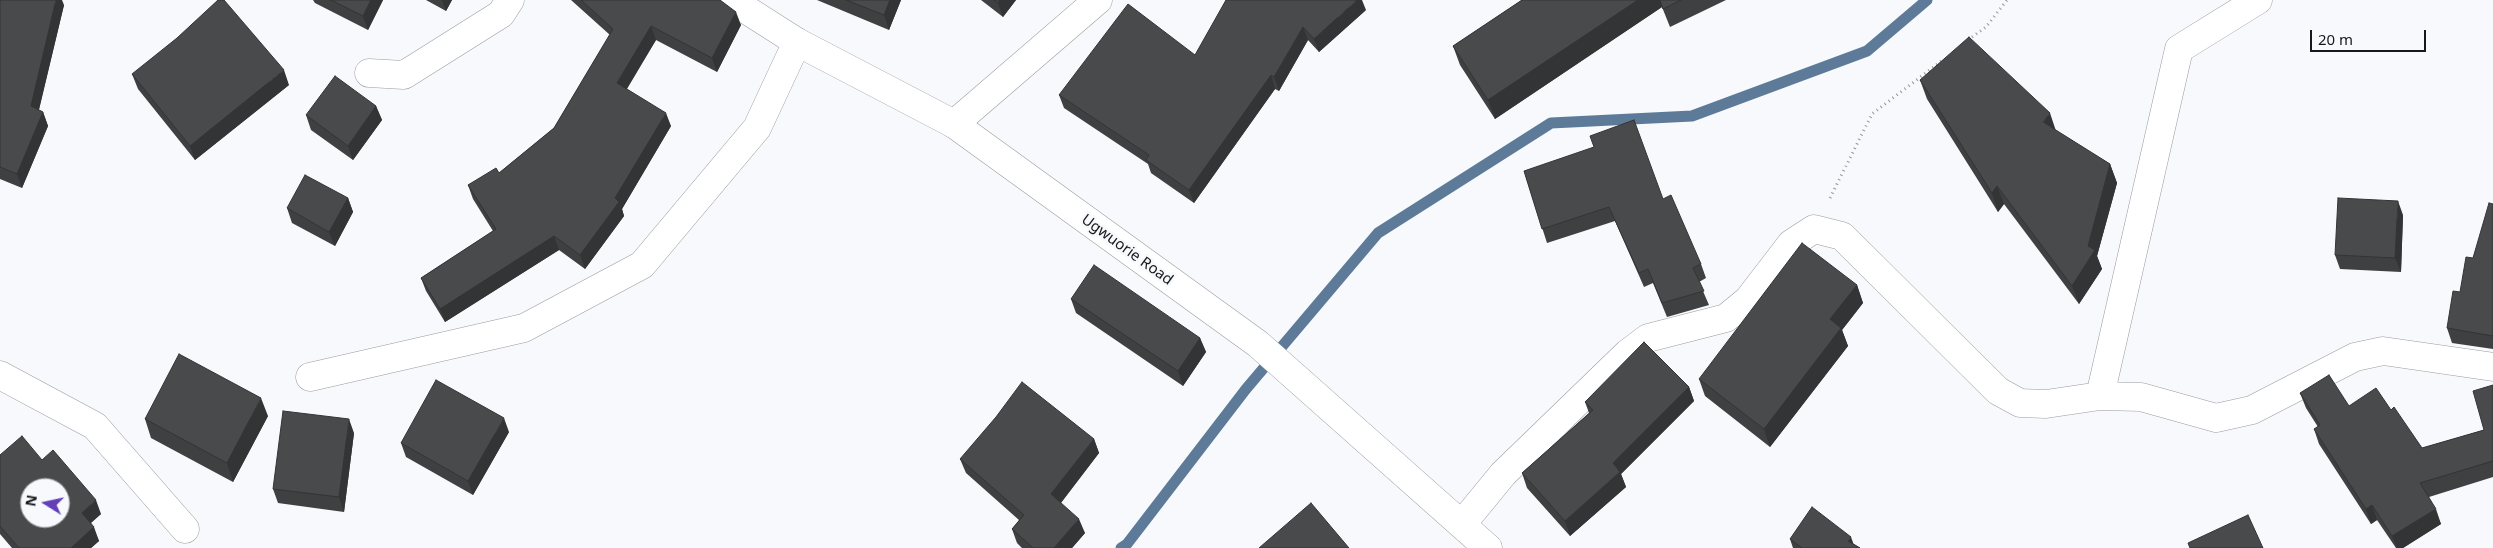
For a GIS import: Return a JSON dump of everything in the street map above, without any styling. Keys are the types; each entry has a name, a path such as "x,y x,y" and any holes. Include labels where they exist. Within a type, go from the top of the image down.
{"street":[{"path":"369,73 404,75 501,14 510,0"},
{"name":"Ugwuorie Road","path":"731,0 797,42 954,124 1258,344 1488,548"},
{"path":"954,124 1098,0"},
{"path":"2100,396 2178,49 2258,0"},
{"path":"310,377 524,328 642,265 757,128 797,42"},
{"path":"1462,524 1503,474 1628,353 1648,338 1726,318 1748,300 1791,244 1814,230 1842,236 1998,391 2020,403 2037,404 2100,396 2141,396 2216,418 2252,410 2355,357 2383,351 2493,368"},
{"path":"0,375 95,426 185,529"}],"path":[{"path":"1964,44 1986,27 2008,0"},
{"path":"1814,230 1872,114 1948,56"}],"building":[{"path":"0,0 56,0 31,106 43,112 17,174 0,167"},
{"path":"218,0 224,0 284,70 190,146 132,74 177,38"},
{"path":"331,0 371,0 363,16"},
{"path":"581,0 720,0 736,12 712,58 651,26 617,83 666,113 615,198 619,202 580,255 554,236 440,309 421,278 496,229 468,185 496,168 499,173 554,128 613,29"},
{"path":"846,0 890,0 884,15"},
{"path":"1226,0 1357,0 1314,39 1303,27 1274,77 1271,75 1189,190 1146,160 1149,155 1059,95 1128,4 1195,55"},
{"path":"1522,0 1638,0 1488,100 1453,46"},
{"path":"1660,0 1681,0 1663,9"},
{"path":"1969,37 2050,113 2043,122 2110,164 2088,246 2095,250 2072,286 1997,186 1992,193 1920,80"},
{"path":"335,76 376,106 348,146 306,115"},
{"path":"1634,120 1663,199 1671,195 1701,264 1693,268 1704,291 1662,303 1648,269 1639,273 1609,207 1542,229 1524,171 1594,147 1590,136"},
{"path":"305,175 348,198 329,232 287,208"},
{"path":"2338,198 2398,201 2395,258 2335,255"},
{"path":"2489,203 2493,204 2493,336 2447,328 2453,291 2460,292 2466,257 2473,258"},
{"path":"1802,243 1857,285 1830,319 1841,328 1764,429 1699,379"},
{"path":"1094,265 1200,338 1178,371 1071,299"},
{"path":"1644,342 1689,387 1613,463 1620,472 1565,521 1522,473 1593,410 1585,402"},
{"path":"179,354 261,398 227,463 145,419"},
{"path":"2329,375 2349,406 2376,388 2391,410 2394,407 2422,448 2484,430 2473,391 2493,385 2493,461 2420,483 2436,509 2392,536 2372,505 2366,509 2314,429 2320,425 2300,393"},
{"path":"436,380 504,418 468,481 401,443"},
{"path":"1022,382 1094,439 1051,494 1079,519 1054,548 1033,548 1012,529 1024,515 960,459 996,417"},
{"path":"283,411 349,419 339,497 273,489"},
{"path":"22,436 42,460 53,450 96,500 82,513 94,527 71,548 19,548 0,526 0,455"},
{"path":"1311,503 1349,548 1259,548"},
{"path":"1812,507 1851,537 1848,541 1860,548 1802,548 1790,539"},
{"path":"2248,515 2263,548 2190,548 2188,543"}],"waterway":[{"path":"1121,548 1127,544 1246,389 1378,233 1551,123 1692,116 1867,51 1927,0"}]}
